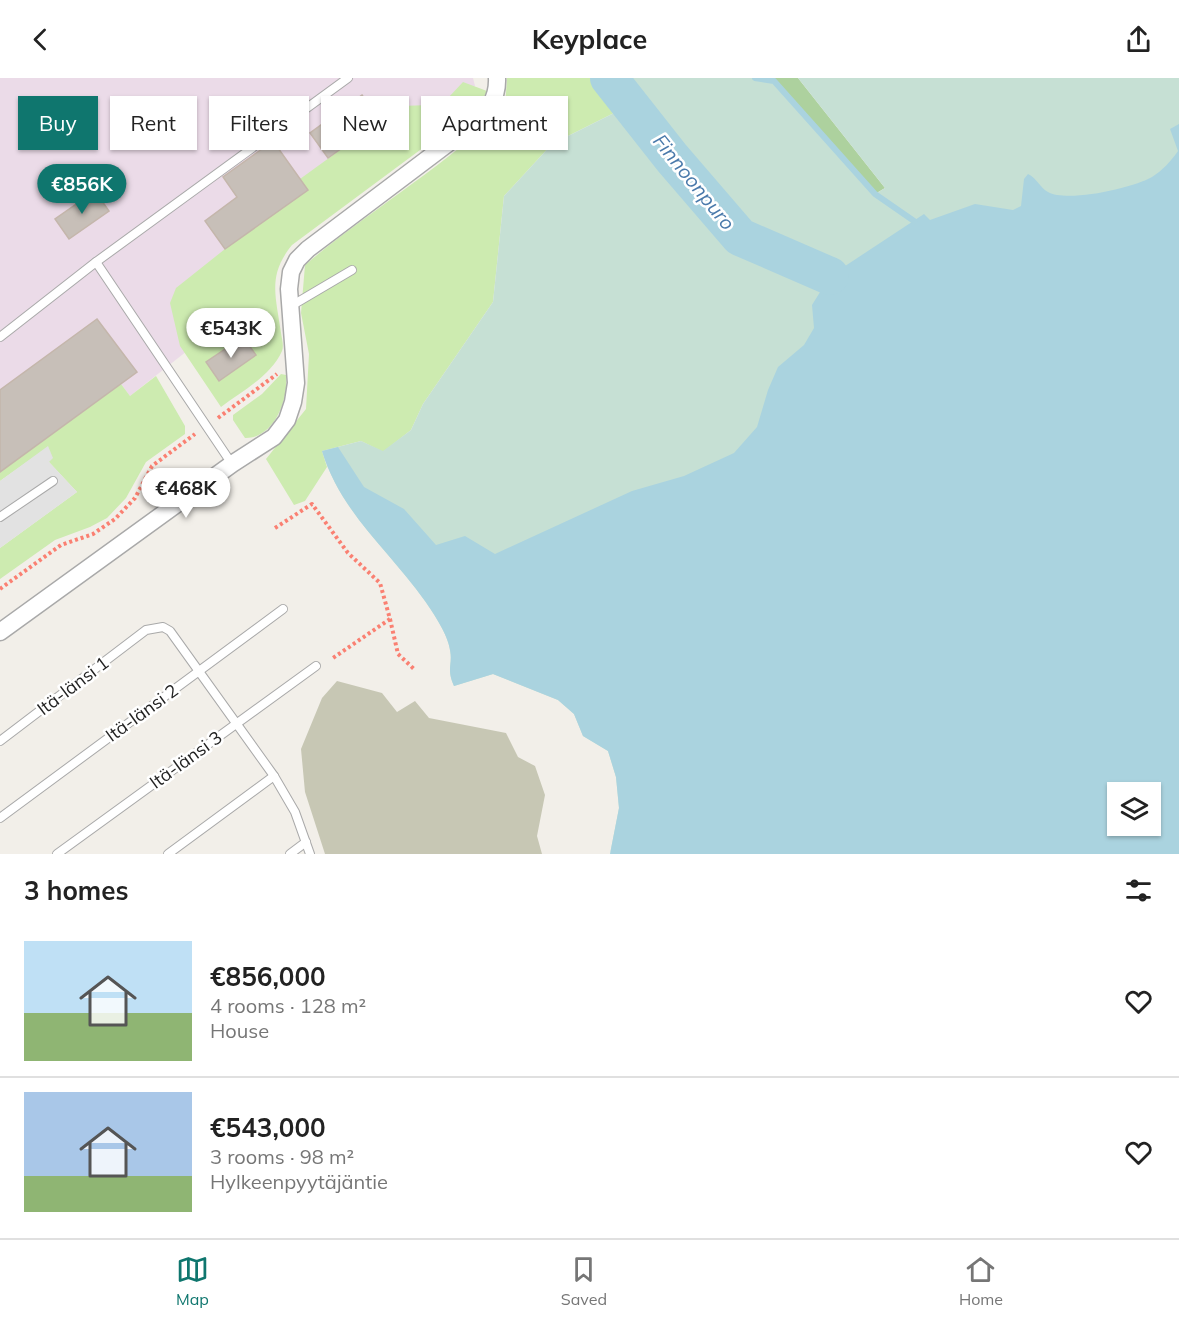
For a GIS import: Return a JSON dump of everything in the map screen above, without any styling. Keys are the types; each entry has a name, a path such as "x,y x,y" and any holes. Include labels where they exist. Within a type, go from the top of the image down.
{"street":[{"path":"0,632 274,436 287,420 294,393 290,306 291,272 297,260 308,249 471,126 489,109 495,98 497,78"}],"lane":[{"path":"0,337 96,262 348,78"},
{"path":"96,262 232,464"},
{"path":"290,306 352,270"},
{"path":"0,517 53,480"},
{"name":"Itä-länsi 2","path":"0,818 283,609"},
{"name":"Itä-länsi 1","path":"0,741 146,630 163,627 170,631 200,670"},
{"name":"Itä-länsi 3","path":"57,854 316,666"},
{"path":"200,670 235,724 274,776 295,813 310,854"},
{"path":"168,854 274,776"},
{"path":"290,854 306,842"}],"path":[{"path":"0,589 61,545 93,534 115,519 135,498 152,466 294,362"},
{"path":"275,528 312,504 348,553 380,583 398,654 414,669"},
{"path":"333,658 390,619"}],"shaded area":[{"path":"0,78 473,78 475,86 462,96 421,96 421,126 409,135 409,96 321,96 321,150 389,150 218,277 187,351 130,396 121,384 0,472"},
{"path":"609,78 755,78 774,81 875,194 885,188 798,78 1179,78 1179,251 653,712 610,854 619,808 616,777 608,751 583,736 574,714 558,700 493,674 454,686 450,675 449,644 440,625 411,582 353,512 330,473 322,451 361,441 383,451 411,430 423,404 493,302 504,196 546,150 568,150 568,136 630,105"},
{"path":"48,446 53,458 49,462 77,492 0,548 0,481"},
{"path":"337,681 382,693 397,712 415,701 429,718 506,733 518,757 535,766 545,795 537,836 542,854 325,854 305,792 301,749 322,698"}],"green space":[{"path":"507,78 609,78 630,105 568,136 568,96 506,96"},
{"path":"755,78 798,78 885,188 875,194 775,81"},
{"path":"463,82 487,91 484,96 450,96"},
{"path":"421,105 421,149 292,245 279,267 275,287 283,342 282,351 271,368 221,407 180,346 170,303 176,288 225,249 300,179 340,150 409,150 409,106"},
{"path":"457,150 546,150 504,196 493,302 423,404 411,430 383,452 361,441 322,451 327,467 305,501 294,505 266,459 306,409 309,354 301,313 305,265"},
{"path":"281,374 286,375 285,395 272,425 255,437 245,438 233,420 233,415 262,394"},
{"path":"156,376 185,426 185,434 146,462 126,498 107,518 55,540 0,579 0,548 77,492 49,462 48,447 0,481 0,472 121,384 130,396"}],"water":[{"path":"1179,124 1179,854 610,854 619,808 616,777 608,751 583,736 574,714 558,700 493,674 454,686 450,675 449,644 440,625 411,582 353,512 330,473 322,451 338,447 364,487 404,509 436,545 465,536 495,554 632,491 684,476 734,453 757,427 768,390 778,367 804,345 814,328 812,305 830,276 924,214 930,220 975,204 1013,210 1021,206 1024,179 1028,174 1048,192 1057,195 1084,195 1130,186 1152,177 1170,162 1178,151 1170,129"}],"building":[{"path":"321,125 321,148 310,133"},
{"path":"260,150 279,150 308,190 225,249 205,221 237,197 223,177"},
{"path":"322,150 339,150 328,158"},
{"path":"95,191 109,211 69,239 55,219"},
{"path":"97,319 137,372 0,472 0,390"},
{"path":"243,337 256,355 219,381 206,362"}],"waterway":[{"name":"Finnoonpuro","path":"609,78 672,158 740,237 830,276"},
{"path":"755,78 774,81 875,194 914,221"}]}
